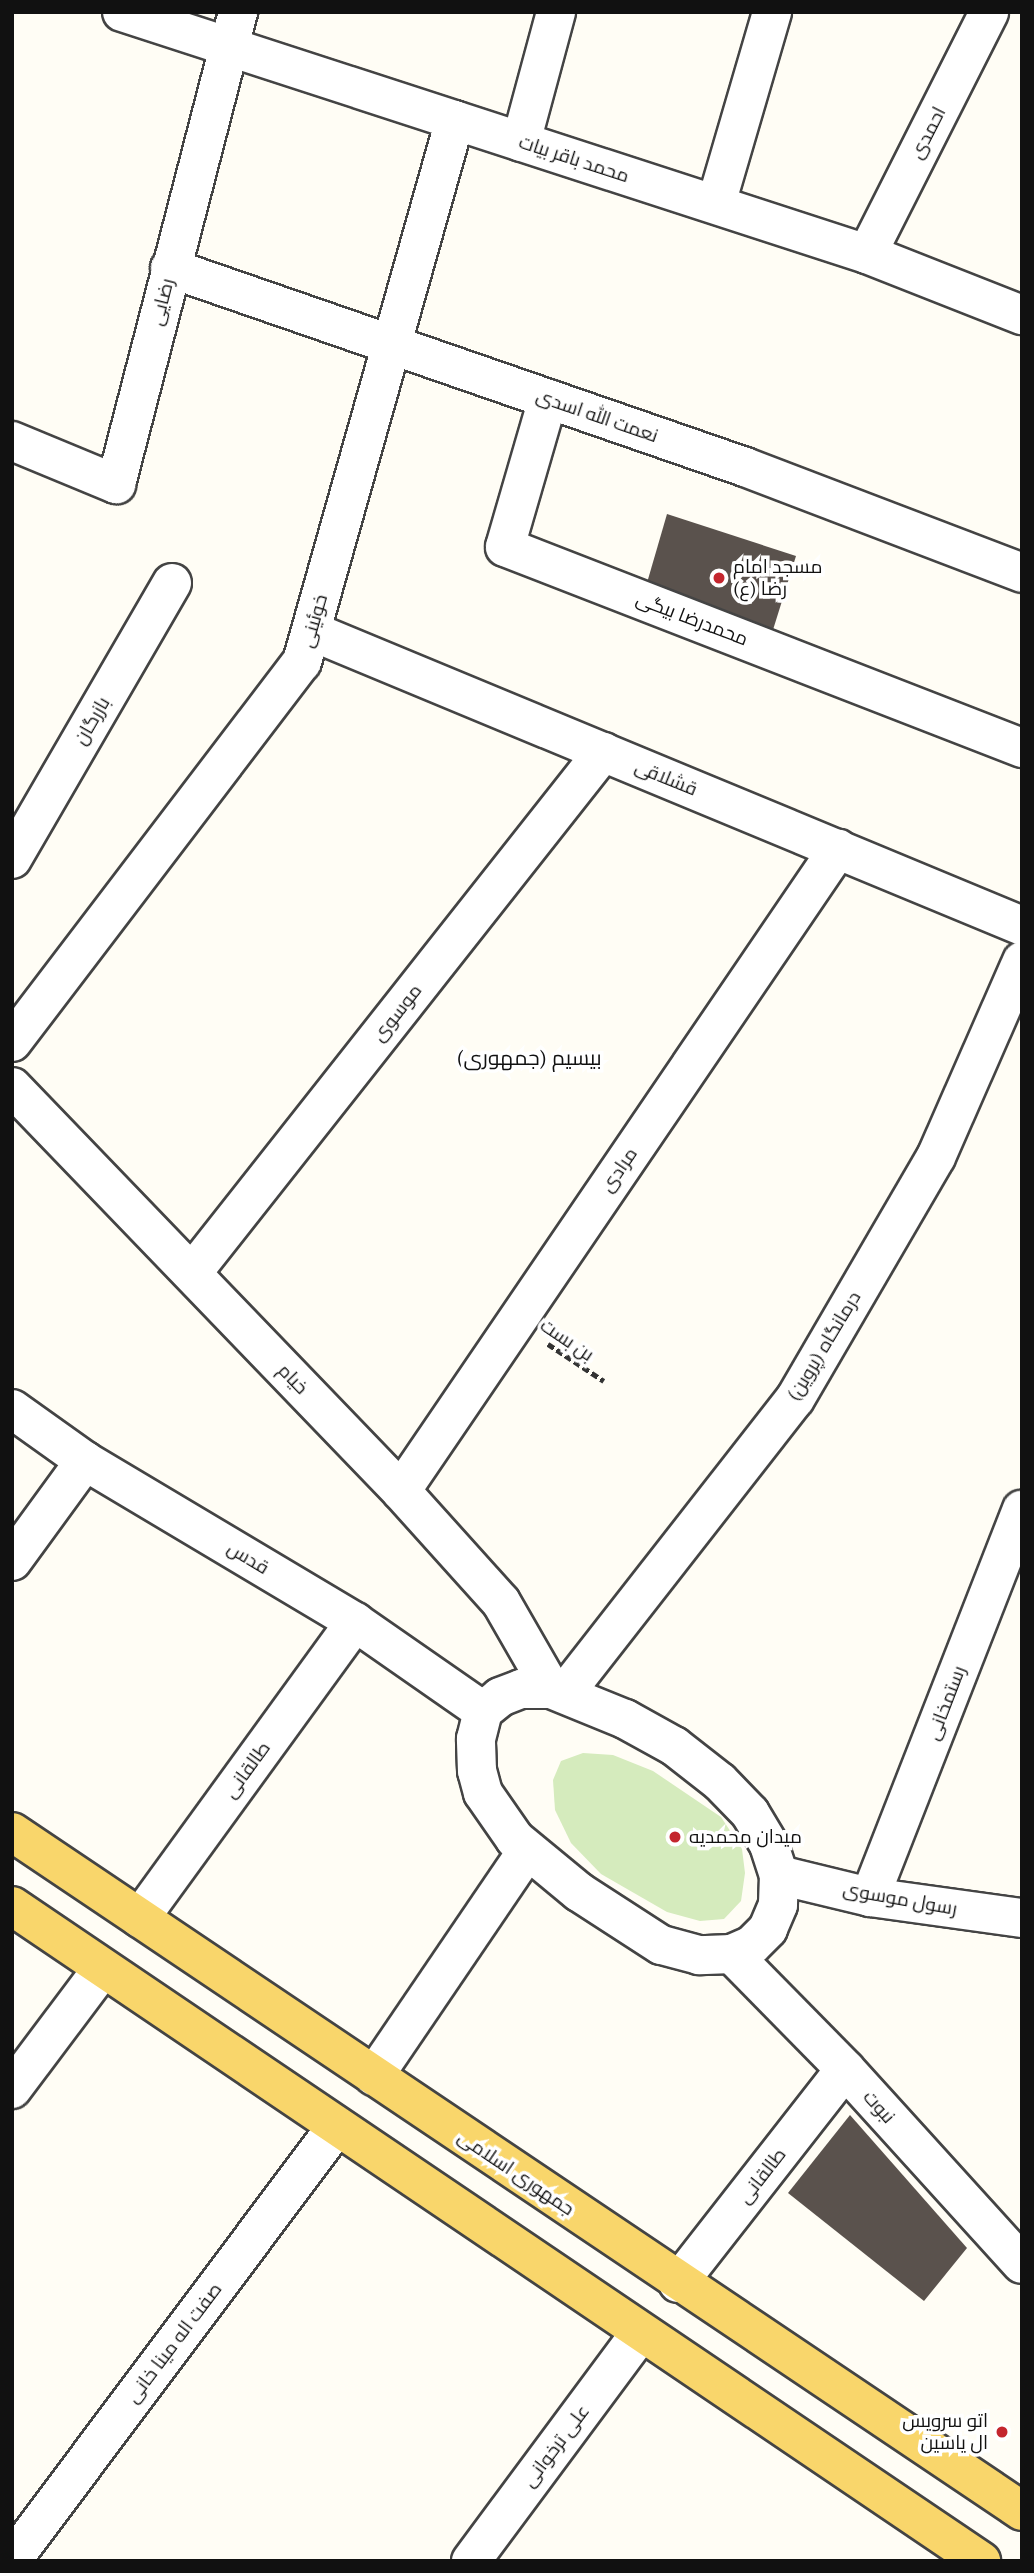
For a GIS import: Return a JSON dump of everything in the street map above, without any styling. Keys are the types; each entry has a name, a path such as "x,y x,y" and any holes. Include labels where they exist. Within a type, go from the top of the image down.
{"main road":[{"name":"جمهوری اسلامی","path":"12,1832 678,2283 1022,2511"},
{"path":"12,1906 641,2332 962,2556"}],"street":[{"name":"محمد باقر بیات","path":"122,12 232,29 455,120 867,254 1022,314"},
{"path":"521,142 556,12"},
{"path":"716,204 772,12"},
{"name":"احمدی","path":"867,254 989,12"},
{"name":"رضایی","path":"12,441 116,484 232,29"},
{"name":"خوئینی","path":"12,1042 302,662 455,120"},
{"name":"نعمت الله اسدی","path":"170,268 745,467 1022,572"},
{"name":"محمدرضا بیگی","path":"548,399 505,547 1022,748"},
{"name":"بازرگان","path":"12,859 172,583"},
{"name":"قشلاقی","path":"311,631 1022,926"},
{"name":"موسوی","path":"192,1273 603,752"},
{"name":"مرادی","path":"401,1491 838,849"},
{"name":"درمانگاه (پروین)","path":"558,1691 794,1399 936,1157 1022,961"},
{"name":"خیام","path":"12,1087 401,1491 501,1602 558,1691"},
{"name":"قدس","path":"12,1409 85,1461 355,1622 483,1711"},
{"path":"12,1561 85,1461"},
{"name":"رستمخانی","path":"870,1897 1022,1510"},
{"name":"طالقانی","path":"140,1918 355,1622"},
{"path":"521,1689 558,1691 625,1718 674,1746 720,1782 750,1813 769,1845 779,1875 778,1905 768,1929 752,1945 732,1954 699,1955 662,1945 579,1892 527,1851 495,1814 483,1793 477,1771 476,1739 483,1711 500,1697 521,1689"},
{"path":"374,2076 527,1851"},
{"name":"رسول موسوی","path":"779,1875 870,1897 1022,1918"},
{"name":"نبوت","path":"732,1954 845,2069 1022,2264"},
{"path":"12,2089 103,1968"},
{"name":"طالقانی","path":"678,2283 845,2069"},
{"name":"صفت اله مینا خانی","path":"12,2560 337,2126"},
{"name":"علی ترخوانی","path":"471,2561 641,2332"}],"path":[{"name":"بن بست","path":"515,1322 604,1381"}],"green space":[{"name":"میدان محمدیه","path":"583,1753 613,1755 653,1771 721,1817 742,1849 745,1873 741,1901 724,1919 700,1921 667,1912 601,1874 571,1843 555,1810 553,1780 561,1761"}],"building":[{"name":"مسجد امام رضا (ع)","path":"667,514 796,556 767,649 642,600"},
{"path":"850,2115 967,2248 924,2301 788,2193"}],"place":[{"name":"مسجد امام رضا (ع)","path":"719,578"},
{"name":"میدان محمدیه","path":"675,1837"},
{"name":"اتو سرویس ال یاسین","path":"1002,2432"}],"district":[{"name":"(بیسیم (جمهوری","path":"529,1058"}]}
